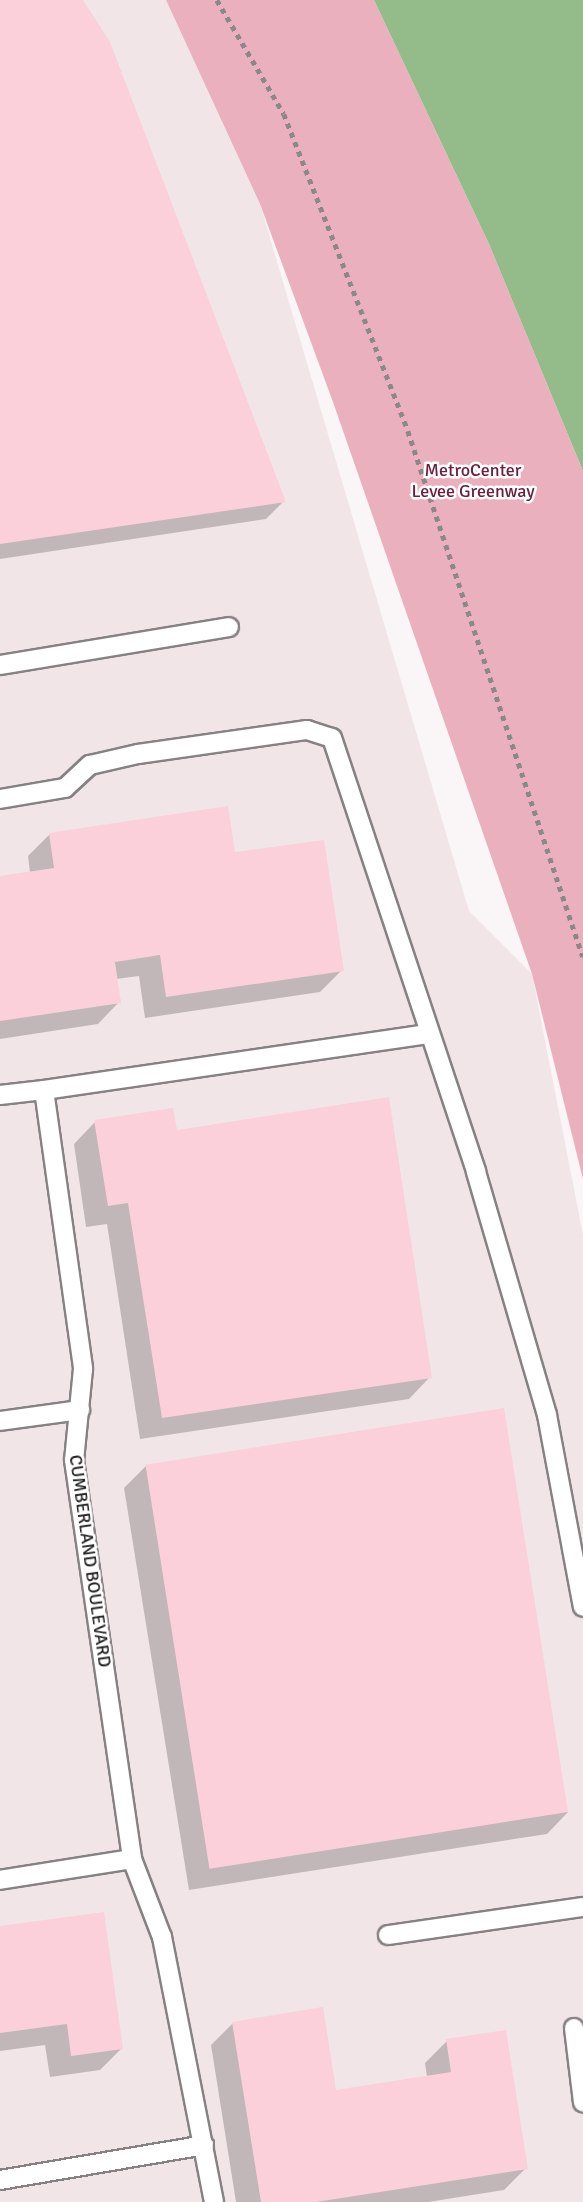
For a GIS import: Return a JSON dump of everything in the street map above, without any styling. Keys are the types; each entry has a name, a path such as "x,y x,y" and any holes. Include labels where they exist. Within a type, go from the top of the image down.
{"lane":[{"path":"0,665 229,626"},
{"path":"0,799 65,788 90,765 138,754 307,730 332,738 352,790 428,1034 476,1172 547,1415 583,1607"},
{"path":"0,1095 428,1034"},
{"name":"CUMBERLAND BOULEVARD","path":"44,1090 83,1370 74,1461 132,1859 162,1937 214,2202"},
{"path":"0,1421 80,1410"},
{"path":"0,1880 132,1859"},
{"path":"388,1935 583,1907"},
{"path":"574,2028 583,2102"},
{"path":"0,2180 204,2145"}],"path":[{"path":"217,0 284,114 408,431 583,957"}],"shaded area":[{"path":"0,0 166,0 260,204 469,911 532,974 583,1235 583,2202 0,2202"},
{"path":"374,0 583,0 583,471 489,244"}],"green space":[{"name":"MetroCenter Levee Greenway","path":"166,0 374,0 489,244 583,471 583,1179 532,974 333,402 260,204"}],"building":[{"path":"0,0 83,0 110,42 286,502 0,544"},
{"path":"228,806 235,852 324,840 344,971 166,997 160,955 115,962 121,1003 0,1021 0,876 54,868 49,833"},
{"path":"389,1097 432,1378 162,1418 128,1203 108,1206 94,1120 173,1108 177,1130"},
{"path":"504,1408 568,1812 209,1869 145,1465"},
{"path":"104,1912 123,2049 71,2056 67,2024 0,2033 0,1926"},
{"path":"323,2007 336,2090 451,2072 446,2039 506,2030 528,2169 316,2202 261,2202 232,2022"}]}
